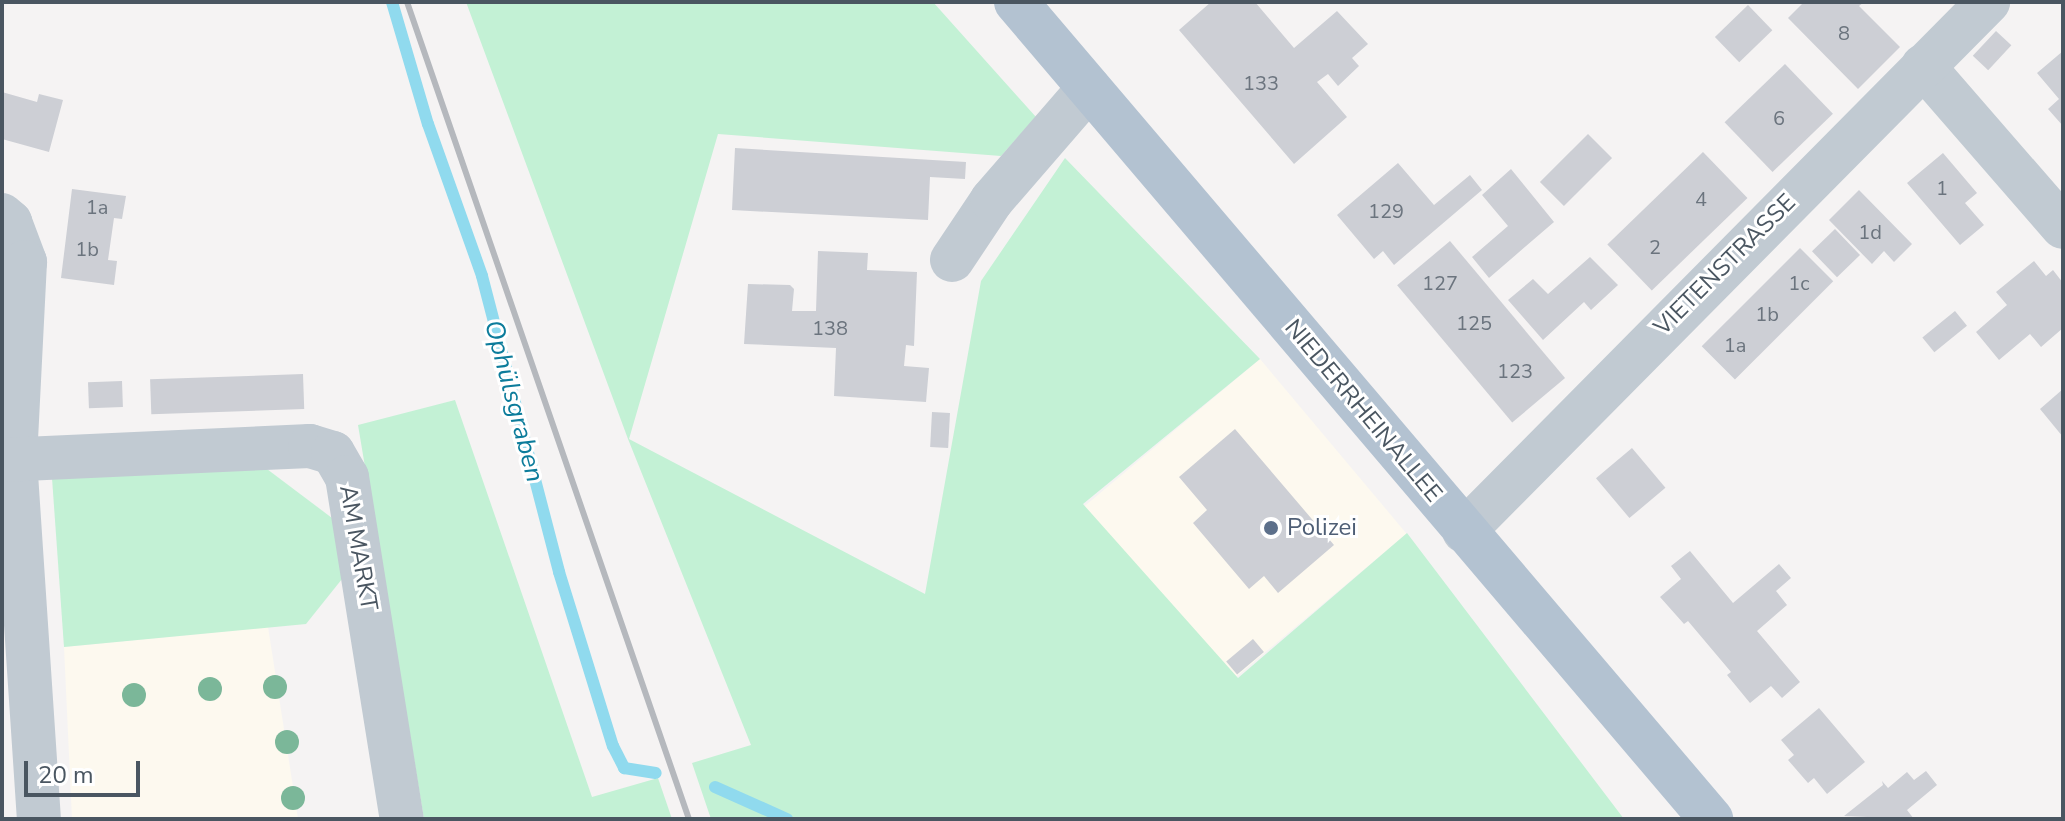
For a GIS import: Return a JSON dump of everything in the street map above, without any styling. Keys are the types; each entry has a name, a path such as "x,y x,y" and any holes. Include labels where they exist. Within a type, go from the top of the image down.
{"main road":[{"name":"NIEDERRHEINALLEE","path":"1016,2 1711,819"}],"street":[{"name":"VIETENSTRASSE","path":"1464,531 1988,2"},
{"path":"1923,66 2063,227"},
{"path":"952,260 992,200 1089,88"},
{"path":"6,218 25,262 9,460 39,819"},
{"name":"AM MARKT","path":"9,460 310,446 333,453 347,477 402,819"}],"shaded area":[{"path":"1260,359 1407,534 1230,681 1084,507"},
{"path":"268,627 298,819 72,819 64,647"}],"green space":[{"path":"466,2 933,2 1036,117 1001,156 718,134 629,439 925,594 981,281 1065,158 1260,359 1083,504 1238,678 1407,533 1624,819 711,819 692,763 751,745 628,439"},
{"path":"455,400 592,797 658,778 672,819 424,819 358,425"},
{"path":"259,463 336,521 342,579 306,624 64,647 52,478"}],"building":[{"path":"1211,2 1255,2 1294,48 1337,11 1368,44 1352,58 1359,66 1338,86 1328,74 1317,82 1347,117 1294,164 1179,30"},
{"path":"1804,2 1864,2 1859,6 1900,47 1858,89 1788,18"},
{"path":"1748,5 1772,30 1739,62 1715,37"},
{"path":"1996,31 2011,45 1988,70 1973,56"},
{"path":"2063,51 2063,126 2048,109 2059,99 2037,73"},
{"path":"1785,64 1833,114 1773,172 1725,122"},
{"path":"2,92 37,102 39,94 63,100 49,152 2,139"},
{"path":"1588,134 1612,158 1564,206 1540,182"},
{"path":"735,148 966,162 965,179 930,177 928,220 732,210"},
{"path":"1703,152 1747,198 1652,290 1607,244"},
{"path":"1943,153 1977,193 1965,203 1984,225 1960,245 1907,183"},
{"path":"1398,163 1434,205 1470,175 1482,190 1394,265 1383,251 1374,259 1337,215"},
{"path":"1511,169 1554,222 1489,278 1472,257 1508,226 1482,195"},
{"path":"72,189 126,196 122,219 114,218 108,260 117,261 114,285 61,278"},
{"path":"1859,190 1912,244 1894,262 1884,251 1872,264 1829,220"},
{"path":"1835,229 1860,255 1837,277 1812,251"},
{"path":"1450,241 1565,378 1512,422 1397,285"},
{"path":"1800,248 1833,281 1735,380 1702,346"},
{"path":"818,251 868,253 867,270 917,272 914,346 906,345 904,366 929,368 926,402 834,396 836,348 744,344 748,284 790,285 794,289 792,311 816,311"},
{"path":"1590,257 1618,285 1591,310 1584,302 1543,340 1508,300 1533,279 1548,294"},
{"path":"2034,261 2046,276 2053,270 2063,283 2063,328 2041,347 2030,334 1999,360 1976,332 2007,305 1996,292"},
{"path":"1955,311 1967,326 1934,352 1922,337"},
{"path":"303,374 304,409 151,414 150,379"},
{"path":"122,381 123,407 89,408 88,382"},
{"path":"2063,389 2063,437 2040,409"},
{"path":"932,412 950,413 948,448 930,447"},
{"name":"Polizei","path":"1235,429 1334,545 1278,593 1264,576 1249,589 1193,523 1207,510 1179,477"},
{"path":"1632,448 1665,488 1629,518 1596,478"},
{"path":"1690,551 1733,603 1779,564 1791,578 1776,591 1787,605 1757,631 1800,682 1782,698 1771,686 1750,703 1727,675 1731,672 1688,621 1684,624 1660,597 1681,579 1671,566"},
{"path":"1253,639 1264,652 1237,675 1226,661"},
{"path":"1819,708 1865,762 1827,794 1814,778 1808,783 1788,760 1794,755 1781,740"},
{"path":"1926,771 1937,785 1907,810 1914,819 1844,816 1883,785 1882,781 1888,788 1907,772 1914,780"}],"waterway":[{"name":"Ophülsgraben","path":"392,2 428,124 482,276 559,572 613,746 624,768 656,773"},
{"name":"Ophülsgraben","path":"715,787 787,819"}],"railway":[{"path":"407,2 689,819"}],"place":[{"name":"Polizei","path":"1271,528"}]}
